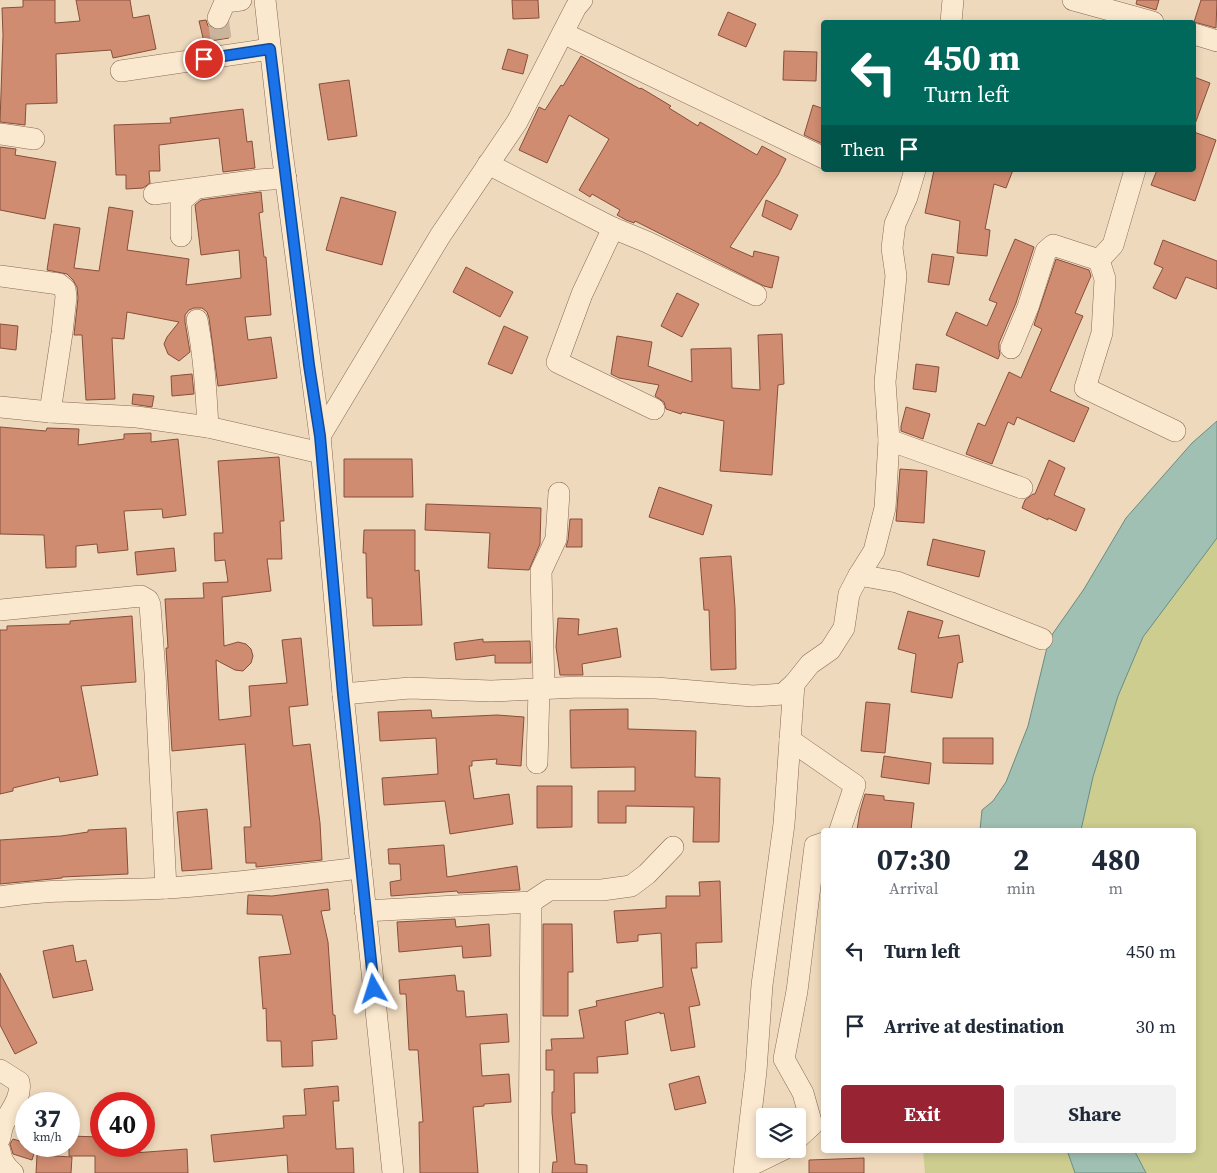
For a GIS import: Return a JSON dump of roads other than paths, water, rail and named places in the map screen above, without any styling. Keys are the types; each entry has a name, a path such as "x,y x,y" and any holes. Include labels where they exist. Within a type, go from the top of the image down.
{"street":[{"path":"218,18 225,2 241,0"},
{"path":"265,0 320,445 343,694 393,1173"},
{"path":"951,20 953,0"},
{"path":"1073,0 1146,20"},
{"path":"320,445 440,236 517,122 578,2"},
{"path":"563,33 821,157"},
{"path":"1196,35 1217,41"},
{"path":"221,39 232,46 270,44"},
{"path":"121,71 270,44"},
{"path":"0,134 34,139"},
{"path":"488,164 613,228 647,242 756,295"},
{"path":"343,694 410,688 491,690 656,688 753,696 783,694 794,684 810,664 830,650 844,628 849,594 858,575 874,551 885,508 889,440 885,382 896,276 892,248 896,224 914,172"},
{"path":"1099,260 1113,245 1134,172"},
{"path":"154,194 286,178"},
{"path":"181,236 181,201 195,189"},
{"path":"613,228 582,294 557,362 654,408"},
{"path":"1011,348 1028,307 1046,251 1053,245 1099,260"},
{"path":"1099,260 1105,279 1102,333 1084,388 1175,431"},
{"path":"0,276 59,284 65,289 63,324 50,412"},
{"path":"197,320 206,389 208,427"},
{"path":"0,407 137,417 320,445"},
{"path":"889,440 1022,488"},
{"path":"537,763 542,689 541,571 556,539 558,492"},
{"path":"858,575 897,582 1042,639"},
{"path":"0,610 141,596 148,600 150,605 155,673 166,888"},
{"path":"744,1170 756,1071 762,985 784,824 794,684"},
{"path":"790,740 855,785 841,828"},
{"path":"806,1131 812,1125 803,1093 784,1059 797,991 815,846 821,845"},
{"path":"365,911 531,902 549,890 602,890 632,886 673,848"},
{"path":"0,896 32,892 166,888 361,868"},
{"path":"529,1173 531,902"},
{"path":"0,1070 19,1082 20,1090 10,1115 4,1124 0,1138"},
{"path":"0,1151 0,1156 6,1167 13,1173"},
{"path":"744,1170 768,1158"}],"tunnel":[{"path":"218,18 221,39"}]}
